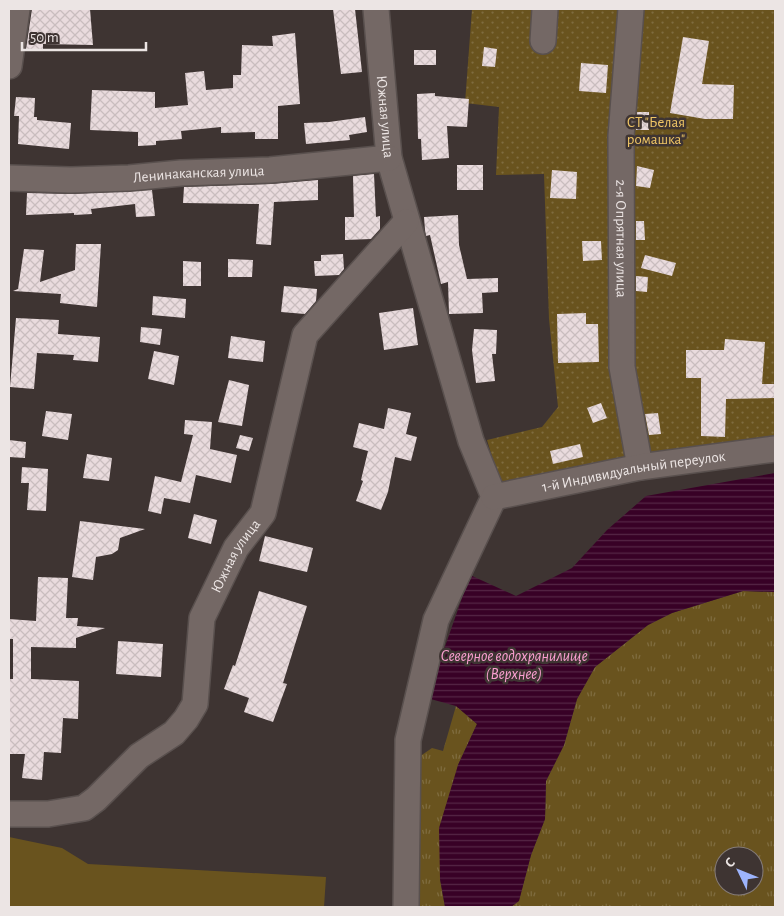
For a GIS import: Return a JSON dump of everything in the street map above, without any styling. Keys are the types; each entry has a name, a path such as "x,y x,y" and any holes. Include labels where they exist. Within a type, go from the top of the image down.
{"street":[{"path":"9,66 17,9"},
{"name":"Южная улица","path":"376,9 389,158 471,441 494,497"},
{"path":"543,41 545,9"},
{"name":"2-я Опрятная улица","path":"631,9 621,136 622,367 640,468"},
{"name":"Ленинаканская улица","path":"9,178 71,180 129,178 182,173 270,170 389,158"},
{"name":"Южная улица","path":"9,814 48,814 84,808 139,756 174,733 186,719 195,704 202,618 236,548 263,513 305,335 406,222"},
{"name":"1-й Индивидуальный переулок","path":"494,497 640,468 775,449"},
{"path":"406,907 408,740 436,620 494,497"}],"green space":[{"name":"СТ \"Белая ромашка\"","path":"472,9 775,9 775,443 502,490 487,440 542,427 558,407 549,319 544,174 496,175 499,107 465,103"},
{"path":"743,591 775,592 775,907 511,907 519,900 531,855 545,819 546,781 564,745 577,699 595,667 648,625 672,613"},
{"path":"456,706 477,724 458,765 440,879 445,907 409,907 413,761 432,748 443,751"},
{"path":"9,837 62,848 88,864 326,877 324,907 9,907"}],"water":[{"name":"Северное водохранилище (Верхнее)","path":"775,473 775,592 743,591 672,613 648,625 595,667 577,699 564,745 546,781 545,819 531,855 519,901 511,907 445,907 440,879 439,828 458,765 477,724 456,706 427,698 470,575 516,596 572,568 607,530 646,496"}],"building":[{"path":"32,9 90,9 93,45 43,44 43,50 26,49"},
{"path":"333,9 355,9 362,72 341,74"},
{"path":"295,33 300,104 278,106 278,139 255,139 255,132 221,133 221,127 181,131 182,139 156,141 156,145 138,146 138,132 90,130 92,90 155,92 155,108 188,105 185,73 204,71 206,90 233,88 233,75 241,75 242,45 273,46 272,36"},
{"path":"683,37 709,41 702,84 734,85 733,119 705,119 670,113"},
{"path":"484,47 497,49 495,67 482,66"},
{"path":"414,50 436,50 436,65 414,65"},
{"path":"581,63 608,65 606,93 579,91"},
{"path":"435,93 435,96 469,99 467,127 447,126 449,158 422,160 421,139 418,139 417,94"},
{"path":"16,97 35,98 34,117 37,117 37,120 71,123 69,149 18,144 19,116 14,116"},
{"path":"637,112 649,112 649,130 636,130"},
{"path":"365,117 367,132 349,135 350,140 306,144 304,123"},
{"path":"457,165 483,165 483,190 457,190"},
{"path":"637,166 654,170 650,188 636,186"},
{"path":"552,170 577,172 576,199 550,198"},
{"path":"374,174 376,217 380,216 380,229 371,239 345,240 345,217 354,217 353,176"},
{"path":"318,180 318,200 274,202 271,245 256,244 259,204 183,203 184,187 271,184"},
{"path":"152,190 155,216 136,217 135,204 91,209 92,214 26,215 27,193 72,194"},
{"path":"458,215 459,245 467,279 498,278 498,292 482,293 483,313 449,314 448,282 441,284 430,235 426,236 424,217"},
{"path":"636,221 644,221 645,240 636,240"},
{"path":"582,241 601,241 602,260 583,261"},
{"path":"76,244 101,244 97,307 60,303 61,294 13,291 18,289 24,249 44,250 40,282 75,270"},
{"path":"343,254 344,269 339,275 315,276 314,261 321,261 321,255"},
{"path":"645,255 676,263 672,276 641,268"},
{"path":"228,259 253,260 252,277 228,277"},
{"path":"183,261 201,262 201,286 183,286"},
{"path":"636,276 648,277 647,292 636,291"},
{"path":"284,286 317,289 316,301 305,314 281,312"},
{"path":"153,296 186,299 185,318 152,315"},
{"path":"413,308 418,345 384,350 379,313"},
{"path":"586,313 586,324 598,324 599,362 558,363 557,314"},
{"path":"16,318 59,320 58,334 100,337 98,362 73,360 74,355 37,353 34,389 10,387"},
{"path":"141,327 162,329 160,345 140,342"},
{"path":"474,329 497,330 496,354 492,354 495,381 476,383 472,350"},
{"path":"231,336 265,341 263,362 228,358"},
{"path":"725,339 765,342 762,384 775,384 775,398 726,399 725,437 701,436 701,378 686,378 686,350 724,350"},
{"path":"154,351 179,356 174,385 148,379"},
{"path":"229,380 249,385 242,426 218,422"},
{"path":"601,403 607,418 593,423 587,408"},
{"path":"388,408 411,413 406,434 417,437 411,461 395,457 388,492 381,510 356,501 363,481 361,480 368,451 353,447 359,423 384,429"},
{"path":"46,411 72,414 68,440 42,436"},
{"path":"658,413 661,434 649,435 645,414"},
{"path":"185,420 212,422 210,449 237,455 231,483 196,475 190,503 164,498 161,514 148,511 155,476 181,482 193,435 184,434"},
{"path":"240,435 253,438 249,451 236,448"},
{"path":"9,440 26,442 25,458 9,457"},
{"path":"580,444 583,457 553,464 550,451"},
{"path":"87,454 112,458 109,481 83,478"},
{"path":"22,467 48,469 46,511 27,510 29,483 21,483"},
{"path":"194,514 217,520 211,544 188,538"},
{"path":"80,521 145,529 120,538 118,550 112,554 96,557 93,580 72,577"},
{"path":"265,536 313,548 307,572 259,561"},
{"path":"38,577 68,578 66,618 78,618 77,626 105,628 76,638 76,648 31,647 31,679 79,681 78,719 63,718 61,753 44,752 42,780 22,778 25,754 9,754 9,679 13,679 13,639 9,639 9,619 36,621"},
{"path":"259,591 307,606 283,683 287,684 273,722 244,712 249,698 224,689 233,665 235,666"},
{"path":"118,641 163,644 161,677 116,674"}]}
